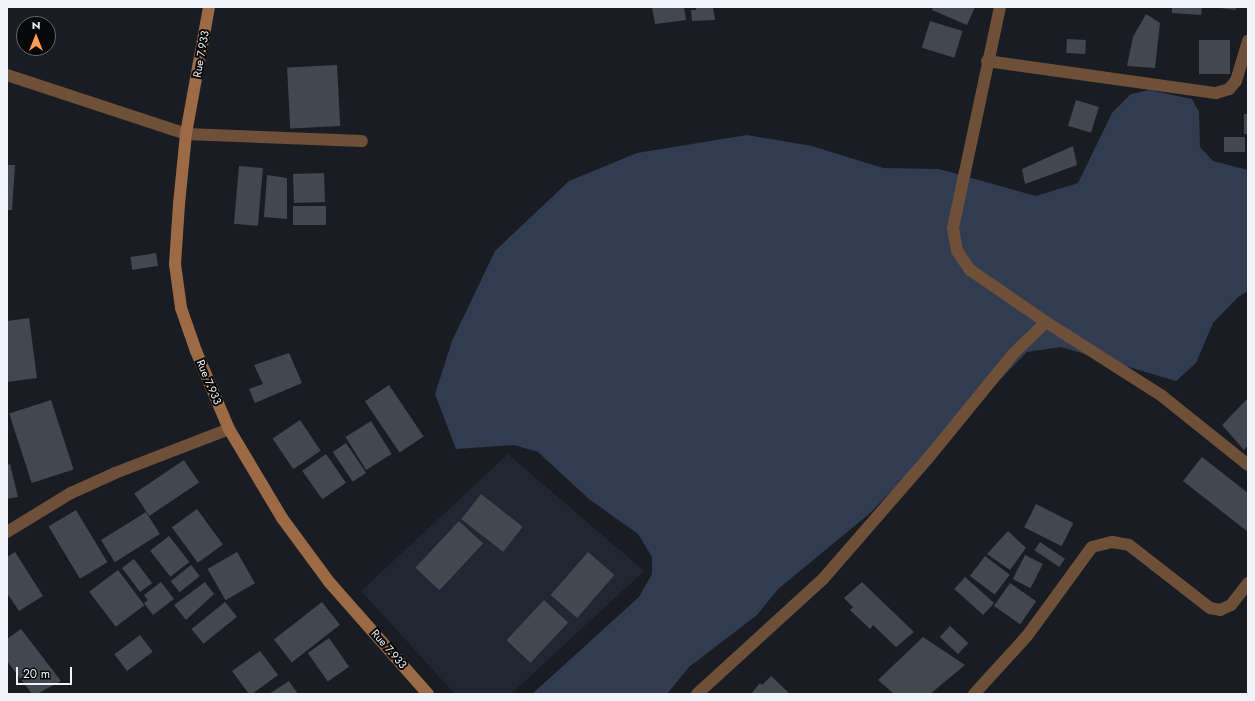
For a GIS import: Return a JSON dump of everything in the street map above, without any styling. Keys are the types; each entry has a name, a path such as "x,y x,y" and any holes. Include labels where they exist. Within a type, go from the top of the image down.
{"street":[{"name":"Rue 7.933","path":"209,7 186,134 174,264 181,308 196,351 229,429 282,518 325,577 428,694"},
{"path":"1000,7 987,61 953,228 957,251 970,270 1046,322 1162,396 1248,465"},
{"path":"987,61 1216,93 1229,89 1236,81 1248,41"},
{"path":"7,75 186,134 362,141"},
{"path":"697,694 823,579 929,457 1013,354 1046,322"},
{"path":"7,532 71,493 115,473 229,429"},
{"path":"974,694 1027,636 1092,547 1112,542 1129,545 1210,608 1220,610 1231,605 1248,583"}],"shaded area":[{"path":"1149,90 1192,99 1199,112 1200,147 1213,161 1248,170 1248,291 1238,297 1213,323 1196,363 1176,381 1061,347 1027,352 869,514 778,589 757,615 689,667 667,694 532,694 639,597 652,574 652,557 638,534 589,499 538,452 514,445 456,449 435,394 452,341 495,251 569,181 637,153 747,135 812,146 883,168 939,169 1036,196 1078,183 1112,113 1131,94"},
{"path":"508,454 644,571 511,694 455,694 361,591"}],"building":[{"path":"652,7 684,7 686,20 655,24"},
{"path":"696,7 713,7 715,20 692,21 691,10 696,10"},
{"path":"933,7 975,7 967,25 932,10"},
{"path":"1172,7 1202,7 1201,15 1172,13"},
{"path":"1212,7 1236,7 1236,10"},
{"path":"1146,14 1160,23 1155,68 1127,66 1133,37"},
{"path":"930,21 963,31 954,58 922,48"},
{"path":"1067,39 1086,40 1085,54 1066,53"},
{"path":"1199,40 1230,40 1230,74 1199,74"},
{"path":"337,65 340,126 290,129 287,68"},
{"path":"1076,100 1099,107 1091,133 1068,126"},
{"path":"1244,114 1248,114 1248,134 1244,134"},
{"path":"1224,137 1245,137 1245,152 1224,152"},
{"path":"1073,146 1077,165 1025,184 1022,169"},
{"path":"7,165 15,165 12,210 7,210"},
{"path":"239,166 263,168 258,226 234,224"},
{"path":"324,173 325,202 294,203 293,174"},
{"path":"267,175 287,178 287,219 264,217"},
{"path":"293,206 326,206 326,225 293,225"},
{"path":"156,253 158,266 132,270 130,257"},
{"path":"29,318 37,378 7,382 7,321"},
{"path":"289,353 302,383 255,403 249,389 263,384 254,365"},
{"path":"389,385 424,436 400,453 365,401"},
{"path":"1248,398 1248,445 1244,450 1222,425"},
{"path":"51,400 74,469 32,483 9,414"},
{"path":"300,420 321,451 293,469 273,438"},
{"path":"371,421 392,454 366,470 346,437"},
{"path":"346,443 366,473 353,482 333,452"},
{"path":"326,454 346,483 322,499 302,471"},
{"path":"1202,457 1248,493 1248,532 1183,481"},
{"path":"184,460 199,482 149,516 134,494"},
{"path":"10,464 18,497 7,499 7,465"},
{"path":"481,494 523,527 503,552 461,519"},
{"path":"1036,504 1073,523 1062,546 1024,527"},
{"path":"197,509 223,545 198,563 172,527"},
{"path":"76,510 107,562 80,579 49,526"},
{"path":"146,512 160,534 115,562 101,540"},
{"path":"459,521 483,544 439,590 415,568"},
{"path":"1008,531 1026,548 1010,570 987,554"},
{"path":"169,536 189,562 170,577 150,551"},
{"path":"1040,542 1065,559 1059,567 1034,550"},
{"path":"15,552 43,596 19,611 7,593 7,557"},
{"path":"237,552 255,583 226,600 208,569"},
{"path":"588,552 614,575 577,618 551,595"},
{"path":"1025,555 1043,564 1031,588 1013,579"},
{"path":"985,556 1010,575 995,595 970,576"},
{"path":"134,559 152,583 140,592 122,568"},
{"path":"191,565 200,576 180,592 171,581"},
{"path":"118,570 144,605 116,627 89,592"},
{"path":"965,577 994,603 983,615 954,589"},
{"path":"161,582 174,599 153,615 144,603 148,600 144,595"},
{"path":"205,582 214,594 186,620 174,605"},
{"path":"862,582 914,632 896,647 873,625 870,629 850,610 853,607 844,598"},
{"path":"1010,583 1036,601 1020,624 994,606"},
{"path":"544,600 568,623 531,663 506,640"},
{"path":"225,602 237,617 204,644 192,629"},
{"path":"322,602 340,625 292,662 274,640"},
{"path":"950,626 968,643 958,654 940,637"},
{"path":"21,629 61,681 37,694 32,694 7,661 7,639"},
{"path":"140,635 153,652 127,671 114,654"},
{"path":"923,637 965,665 930,694 894,694 878,680"},
{"path":"329,638 349,667 328,682 308,653"},
{"path":"260,651 278,675 252,694 249,694 232,671"},
{"path":"771,676 790,694 751,694 760,683 762,685"},
{"path":"289,681 298,694 269,694"}]}
